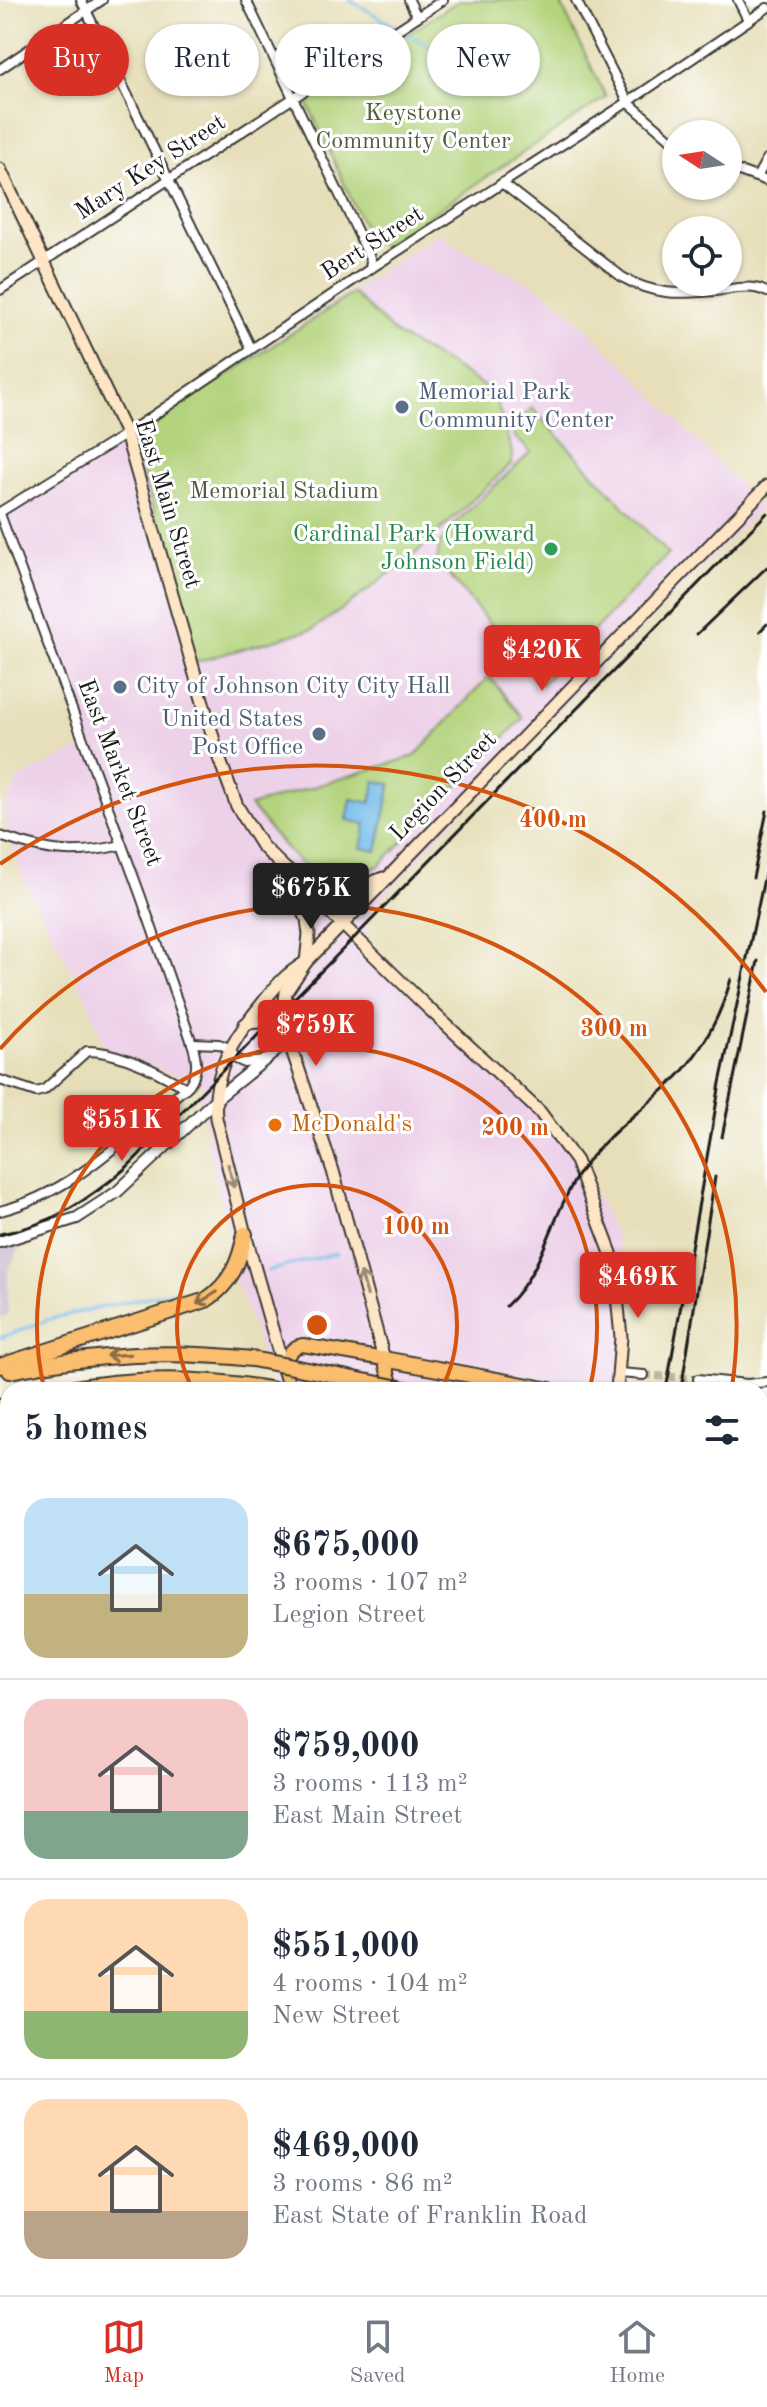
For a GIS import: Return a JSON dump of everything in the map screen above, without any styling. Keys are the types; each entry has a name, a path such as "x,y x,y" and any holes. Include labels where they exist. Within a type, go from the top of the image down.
{"highway":[{"path":"0,1366 206,1300 225,1285 233,1273 245,1234"},
{"path":"0,1373 117,1355 167,1353 252,1359 369,1382"},
{"path":"384,1359 507,1382"},
{"path":"130,1382 197,1382"}],"main road":[{"name":"East Main Street","path":"0,169 126,434 219,758 237,806 252,833 283,868 540,1112 576,1161 614,1268 621,1324 618,1382"},
{"name":"Legion Street","path":"215,1100 218,1076 229,1048 285,975 306,962 767,486"},
{"path":"283,868 326,889 337,891 357,888 388,876"},
{"path":"283,868 309,926 306,962 286,992 287,1035 333,1171 391,1382"},
{"path":"245,1024 270,1022 287,1035"},
{"path":"215,1100 216,1118 245,1234 288,1382"},
{"path":"283,1367 294,1347 303,1345 384,1359"}],"street":[{"path":"81,0 251,348"},
{"path":"0,69 102,0"},
{"path":"246,0 371,260 370,269"},
{"path":"409,0 417,17"},
{"name":"Mary Key Street","path":"0,290 443,0"},
{"path":"576,0 628,102 662,132"},
{"path":"738,0 748,20"},
{"name":"Bert Street","path":"0,513 126,434 251,348 767,8"},
{"path":"757,177 767,159"},
{"path":"742,172 767,181"},
{"path":"502,183 622,277 639,286 673,294 738,288 758,288 767,292"},
{"name":"East Market Street","path":"0,513 193,1046"},
{"path":"0,836 61,852 80,853 122,845"},
{"path":"0,1242 77,1218 117,1192 215,1100 276,1051 287,1035"},
{"path":"0,1211 18,1207 79,1175 186,1088 195,1077 197,1065 193,1046 219,1044 229,1048 236,1059 245,1063 264,1061"},
{"path":"0,1080 36,1092 44,1090 87,1051 99,1051 155,1072 186,1088"},
{"path":"619,1373 644,1375"},
{"path":"698,1379 727,1382"}],"shaded area":[{"path":"440,232 447,241 537,287 561,304 761,508 501,768 370,912 365,930 370,943 540,1106 568,1142 614,1231 623,1261 631,1340 626,1382 272,1382 243,1299 226,1264 228,1233 200,1099 203,1084 105,1048 89,1004 22,877 3,812 18,779 88,744 5,517 16,507 110,451"},
{"path":"22,1244 8,1270 8,1315 0,1318 0,1248"}],"green space":[{"name":"Keystone Community Center","path":"460,0 559,0 606,97 384,246 371,243 306,100 312,96 411,96 411,32"},
{"name":"Memorial Stadium","path":"353,293 397,335 494,393 512,452 511,464 416,553 313,629 196,662 133,437"},
{"name":"Cardinal Park (Howard Johnson Field)","path":"532,408 668,554 541,685 437,561 440,544 456,522 531,452 514,436 514,427"},
{"path":"489,676 523,718 380,865 349,882 338,884 302,865 250,806 415,756"}],"water":[{"path":"375,781 391,784 377,851 361,848 366,824 347,820 351,799 371,803"}],"waterway":[{"path":"350,0 427,45"},
{"path":"268,1271 336,1253"},
{"path":"0,1338 53,1318 179,1290"}],"tunnel":[{"path":"644,1375 698,1379"}],"railway":[{"path":"0,1234 36,1225 68,1210 127,1167 767,513"},
{"path":"697,634 767,567"},
{"path":"760,631 767,624"},
{"path":"753,878 767,811"},
{"path":"667,1382 720,1083 767,865"},
{"path":"722,1137 758,961"},
{"path":"506,1306 530,1276 579,1173 610,1136 671,1083 691,1060 715,1021 731,979"},
{"path":"682,1382 715,1177"}],"place":[{"name":"Memorial Park Community Center","path":"402,407"},
{"name":"Cardinal Park (Howard Johnson Field)","path":"551,549"},
{"name":"City of Johnson City City Hall","path":"120,687"},
{"name":"United States Post Office","path":"319,734"},
{"name":"McDonald's","path":"275,1125"}]}
